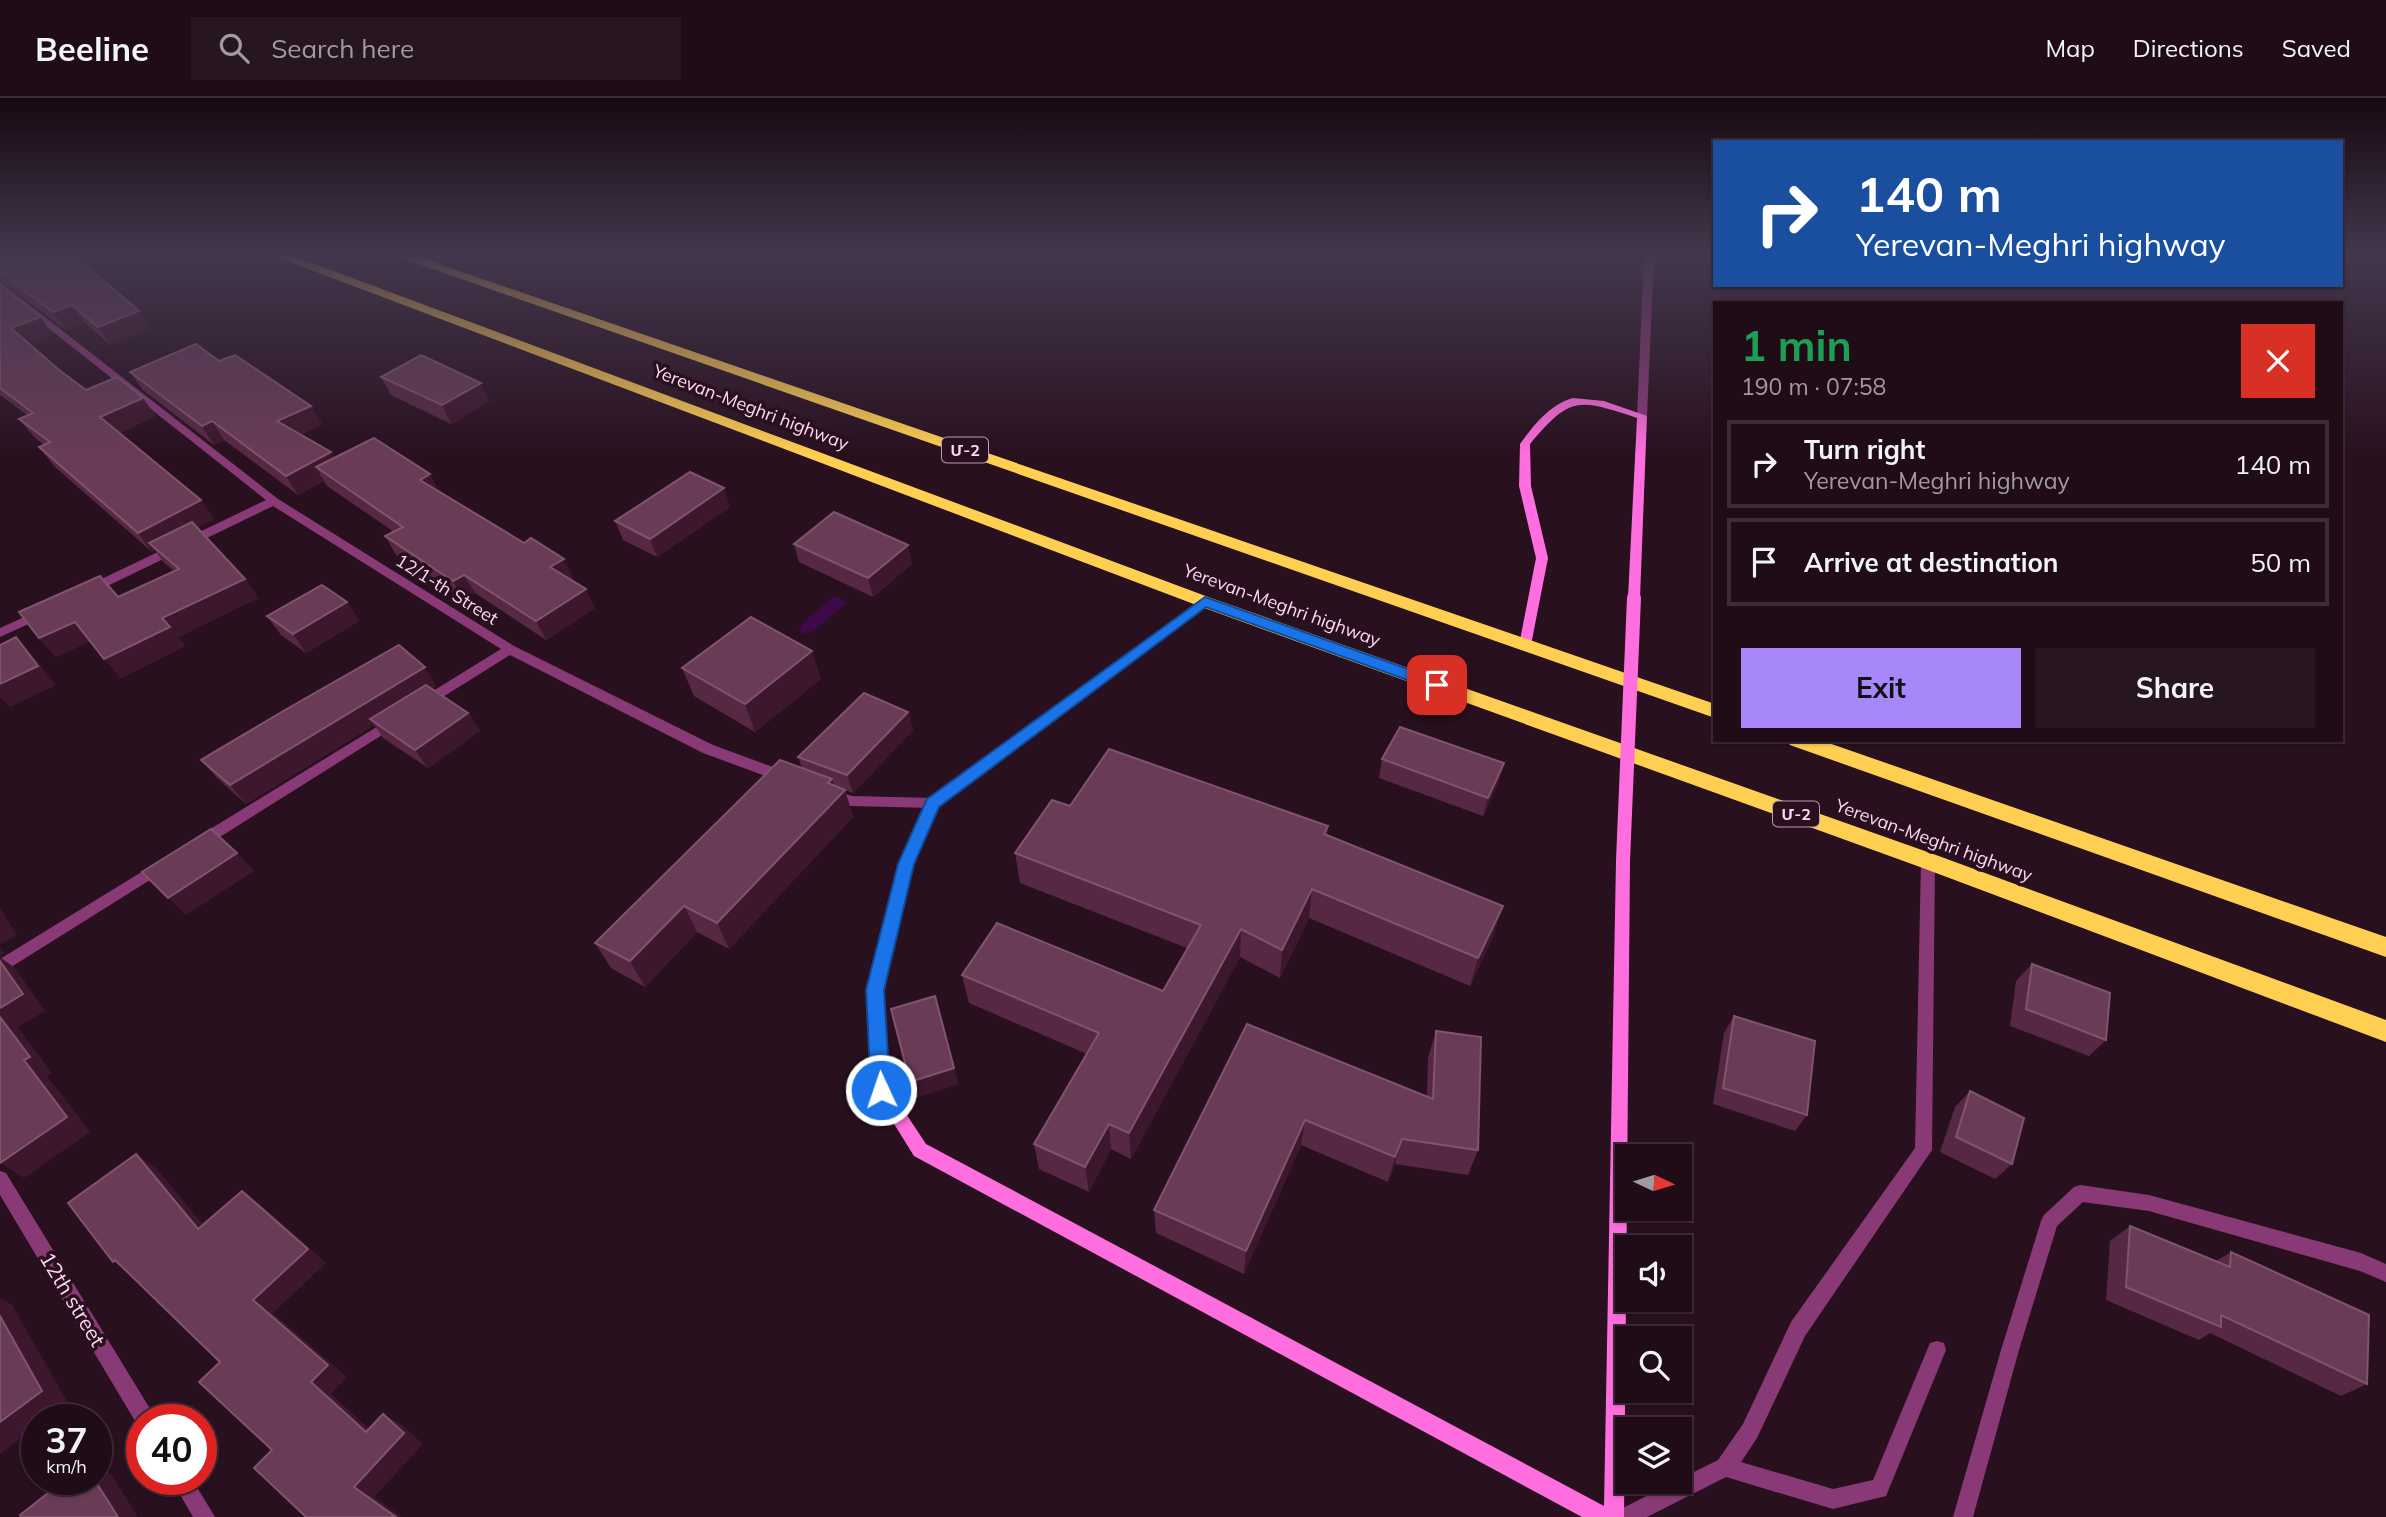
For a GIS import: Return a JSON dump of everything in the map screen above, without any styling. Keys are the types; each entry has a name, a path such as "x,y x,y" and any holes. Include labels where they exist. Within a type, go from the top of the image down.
{"highway":[{"name":"Yerevan-Meghri highway","path":"461,323 1205,602 1928,861 2386,1031"},
{"name":"Yerevan-Meghri highway","path":"597,323 1713,710"},
{"path":"1803,742 2386,947"}],"street":[{"name":"12/1-th Street","path":"48,323 274,501 510,649 708,749 806,785 851,801 933,803"},
{"path":"1614,1517 1623,861 1646,323"},
{"path":"1525,645 1542,558 1525,486 1525,444 1543,422 1566,403 1599,402 1642,416"},
{"path":"75,597 274,501"},
{"path":"1205,602 933,803 906,864 875,990 881,1090 920,1150 1603,1517"},
{"path":"0,633 50,609"},
{"path":"0,967 510,649"},
{"path":"1626,1517 1725,1467 1751,1431 1798,1329 1923,1150 1928,861"},
{"name":"12th street","path":"0,1179 136,1404"},
{"path":"1963,1517 2050,1221 2080,1193 2149,1203 2361,1262 2386,1273"},
{"path":"1725,1467 1833,1499 1879,1489 1937,1350"},
{"path":"191,1495 205,1517"}],"shaded area":[{"path":"834,596 847,602 814,631 804,634 799,631 803,623"}],"building":[{"path":"0,323 24,323 11,328 86,390 117,377 143,398 100,417 201,500 138,533 39,447 50,442 19,419 33,413 0,388"},
{"path":"196,344 219,361 235,355 311,406 277,421 331,452 286,476 212,421 202,426 130,372"},
{"path":"421,355 481,383 442,405 381,377"},
{"path":"374,438 430,474 420,480 524,543 531,538 564,559 550,567 586,589 536,621 464,575 453,581 385,536 403,527 316,467"},
{"path":"690,472 724,488 650,539 615,521"},
{"path":"834,512 908,545 868,578 794,544"},
{"path":"192,522 245,579 162,618 170,627 104,659 75,622 39,638 19,612 100,576 118,597 179,569 149,543"},
{"path":"322,585 347,602 293,634 267,616"},
{"path":"751,617 812,651 745,704 682,668"},
{"path":"16,637 38,666 0,684 0,645"},
{"path":"399,645 425,667 230,785 201,760 285,710"},
{"path":"426,685 468,713 415,750 370,719"},
{"path":"864,693 908,712 847,775 798,757"},
{"path":"1400,727 1504,763 1488,798 1382,759"},
{"path":"1109,749 1328,826 1324,834 1503,906 1478,958 1312,889 1282,950 1241,929 1129,1133 1109,1124 1085,1167 1034,1144 1099,1033 962,975 997,923 1163,991 1201,925 1015,853 1052,800 1070,806"},
{"path":"780,760 832,779 828,783 845,790 717,923 684,906 630,961 595,943"},
{"path":"211,829 237,853 168,898 142,872"},
{"path":"0,961 23,994 0,1008"},
{"path":"2032,964 2110,993 2106,1040 2026,1009"},
{"path":"935,996 954,1068 910,1082 891,1009"},
{"path":"1734,1016 1815,1041 1807,1115 1723,1088"},
{"path":"0,1017 30,1057 24,1060 67,1117 0,1163"},
{"path":"1247,1024 1433,1099 1436,1031 1481,1037 1478,1150 1402,1139 1395,1157 1305,1120 1246,1251 1154,1210"},
{"path":"1970,1091 2024,1118 2012,1164 1956,1137"},
{"path":"136,1154 198,1229 242,1191 308,1249 253,1300 328,1365 311,1382 366,1432 383,1414 404,1433 354,1487 396,1517 306,1517 254,1468 272,1450 199,1382 220,1362 115,1260 113,1262 68,1203"},
{"path":"2130,1226 2230,1267 2231,1252 2369,1315 2367,1384 2221,1315 2221,1327 2126,1287"},
{"path":"0,1316 42,1391 0,1422"},
{"path":"46,1495 104,1495 118,1517 21,1517 20,1515"}],"route":[{"path":"881,1090 875,990 906,864 933,803 1205,602 1437,685"}]}
